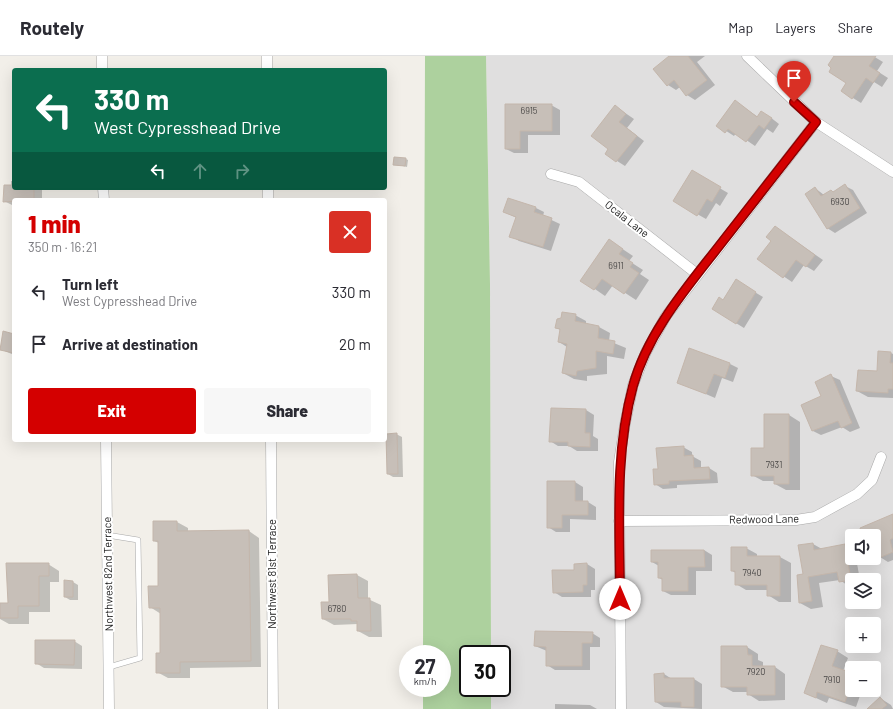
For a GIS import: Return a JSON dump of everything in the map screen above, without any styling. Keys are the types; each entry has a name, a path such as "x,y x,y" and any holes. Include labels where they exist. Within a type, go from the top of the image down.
{"street":[{"path":"102,56 102,68"},
{"path":"267,56 267,68"},
{"path":"747,56 816,122 893,172"},
{"path":"621,709 620,462 625,424 633,385 646,352 666,316 816,122"},
{"name":"Ocala Lane","path":"551,174 579,182 697,274"},
{"name":"Northwest 82nd Terrace","path":"106,442 109,709"},
{"name":"Northwest 81st Terrace","path":"270,442 273,709"},
{"name":"Redwood Lane","path":"620,521 796,520 815,517 857,494 872,480 881,457"}],"lane":[{"path":"108,535 138,540 140,658 109,667"}],"shaded area":[{"path":"486,56 893,56 893,709 491,709 491,697 511,697 511,645 491,645 490,284"}],"green space":[{"path":"425,56 486,56 490,284 491,645 459,645 459,697 491,697 491,709 423,709 423,697 451,697 451,645 423,645"}],"building":[{"path":"669,56 688,56 707,80 686,96 674,80 667,86 653,69"},
{"path":"834,56 876,56 869,66 880,73 873,83 866,78 852,99 841,91 846,83 829,72 831,68 828,65"},
{"path":"735,100 757,117 761,111 772,118 764,129 759,125 746,142 728,129 725,133 716,126"},
{"path":"505,104 552,104 552,131 520,131 520,149 505,149"},
{"path":"615,105 626,114 619,122 637,136 616,162 605,154 608,149 591,136"},
{"path":"394,157 406,158 405,166 393,165"},
{"path":"692,170 721,187 712,202 707,199 697,216 673,201"},
{"path":"845,184 860,208 827,229 805,194 815,187 821,196 831,190 833,192"},
{"path":"4,185 12,185 12,190 34,190 34,198 12,198 12,201 3,202"},
{"path":"508,198 536,207 534,212 552,218 543,247 509,237 516,217 503,212"},
{"path":"775,226 815,255 806,267 796,260 783,278 757,259 771,241 766,237"},
{"path":"609,239 623,249 619,254 633,263 630,267 639,273 624,294 602,279 594,290 580,281"},
{"path":"736,279 756,292 736,324 712,309 719,297 723,300"},
{"path":"562,312 576,314 575,321 599,326 598,338 615,341 613,354 596,351 596,368 577,371 576,376 562,373 567,344 558,342 560,329 555,328 557,319 561,318"},
{"path":"3,331 12,333 12,353 0,350"},
{"path":"689,348 730,363 725,378 714,374 706,394 677,383"},
{"path":"878,351 891,352 890,363 893,363 893,389 888,389 888,393 856,391 858,370 877,371"},
{"path":"831,374 852,423 841,428 838,421 812,431 801,405 821,396 815,382"},
{"path":"551,408 586,409 585,433 590,433 590,447 568,446 568,442 549,442"},
{"path":"764,414 789,414 789,484 774,484 774,476 751,476 751,448 764,448"},
{"path":"397,433 398,474 387,474 387,434"},
{"path":"684,446 684,456 693,455 694,468 709,467 710,479 669,481 669,484 654,485 653,469 658,469 656,448"},
{"path":"547,481 575,481 575,501 588,501 588,515 562,515 562,528 547,528"},
{"path":"893,514 893,538 890,540 893,552 881,557 881,529 860,528"},
{"path":"153,521 177,521 177,531 249,530 251,661 180,662 180,673 156,673 156,653 160,653 160,608 149,608 148,586 158,586 158,541 153,541"},
{"path":"813,543 814,550 845,544 845,565 848,565 850,573 845,573 845,581 839,582 837,572 808,577 812,601 799,603 797,575 803,574 798,545"},
{"path":"731,547 747,547 747,556 780,556 780,596 767,596 767,585 735,585 735,571 731,571"},
{"path":"651,550 704,550 705,567 688,567 688,591 662,591 662,578 658,578 658,562 651,562"},
{"path":"6,563 49,563 49,576 39,576 39,606 18,606 18,618 0,618 0,603 8,603"},
{"path":"587,563 587,585 583,585 583,592 553,593 552,570 574,570 574,564"},
{"path":"357,574 358,598 370,598 371,631 357,631 357,621 351,621 351,619 322,619 321,602 329,602 328,575"},
{"path":"64,580 73,581 73,597 64,597"},
{"path":"535,631 593,632 592,643 582,643 582,666 546,666 546,647 534,646"},
{"path":"35,640 75,640 74,665 35,664"},
{"path":"821,645 838,650 832,666 845,671 845,697 847,697 845,702 817,692 816,698 804,693"},
{"path":"721,646 747,646 748,655 752,655 752,666 775,666 775,695 747,695 747,687 721,687"},
{"path":"664,673 664,678 694,678 694,707 681,707 681,702 655,702 654,674"},
{"path":"880,697 887,705 882,709 867,709"}],"route":[{"path":"620,599 620,462 625,424 633,385 646,352 666,316 816,122 794,102"}]}
